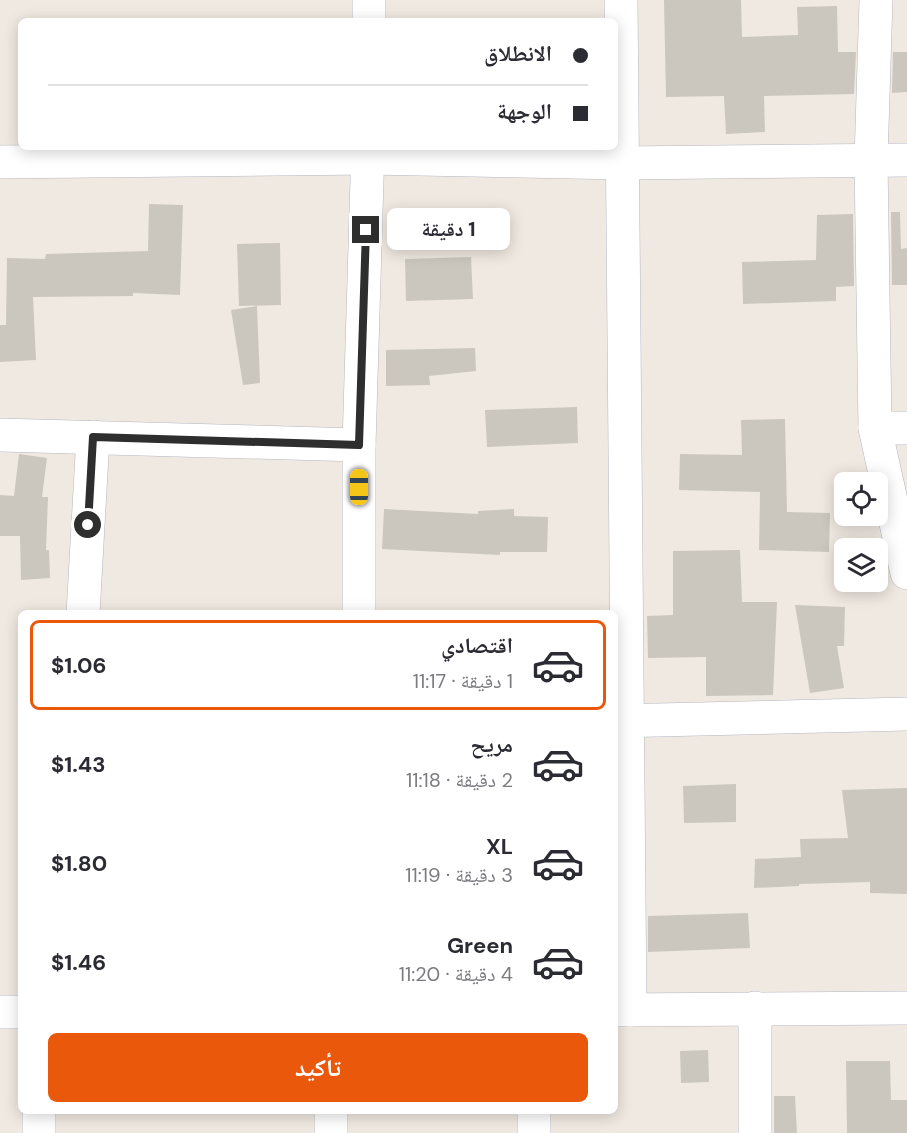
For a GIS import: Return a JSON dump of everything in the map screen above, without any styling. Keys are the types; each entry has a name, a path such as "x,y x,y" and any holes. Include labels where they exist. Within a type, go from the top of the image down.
{"street":[{"path":"369,0 369,18"},
{"path":"621,0 622,1010 907,1008"},
{"path":"876,0 871,160 875,428 907,573"},
{"path":"359,610 359,445 368,153"},
{"path":"0,162 368,153 622,163 907,160"},
{"path":"875,428 907,428"},
{"path":"0,435 359,445"},
{"path":"83,610 93,437"},
{"path":"622,721 907,714"},
{"path":"755,1008 755,1133"},
{"path":"0,1012 18,1012"},
{"path":"39,1114 39,1133"},
{"path":"331,1114 331,1133"},
{"path":"534,1114 534,1133"}],"building":[{"path":"664,0 741,0 742,37 798,35 797,7 837,6 838,52 856,52 854,94 764,96 765,132 726,134 724,96 666,97"},
{"path":"893,52 907,52 907,92 892,93"},
{"path":"149,204 183,205 180,295 133,293 133,296 33,297 36,360 0,362 0,325 6,325 7,258 45,259 46,254 148,251"},
{"path":"891,212 900,212 901,249 907,248 907,285 892,285"},
{"path":"853,214 854,286 836,287 836,301 743,304 742,262 816,260 817,215"},
{"path":"280,243 281,305 239,306 237,244"},
{"path":"471,257 473,299 406,301 405,259"},
{"path":"257,306 260,383 243,385 231,310"},
{"path":"475,348 476,371 429,376 430,385 386,386 386,350"},
{"path":"577,407 578,443 487,447 485,410"},
{"path":"785,419 787,512 830,513 829,552 759,550 760,492 679,490 680,454 742,455 741,420"},
{"path":"19,454 47,458 42,497 48,497 46,550 49,550 50,578 21,580 20,536 0,536 0,495 14,496"},
{"path":"384,509 478,514 478,511 514,509 514,516 548,517 547,552 500,552 500,555 382,549"},
{"path":"740,550 742,602 777,602 773,695 706,696 706,657 648,658 647,616 673,615 673,551"},
{"path":"795,605 845,607 844,646 837,646 844,688 810,693"},
{"path":"736,784 736,822 684,823 683,786"},
{"path":"907,788 907,894 870,893 870,882 754,888 755,859 801,857 800,839 848,838 842,790"},
{"path":"748,913 750,948 648,952 648,916"},
{"path":"708,1050 709,1082 681,1083 680,1051"},
{"path":"846,1061 890,1061 891,1100 907,1100 907,1133 847,1133"},
{"path":"774,1096 795,1096 797,1133 774,1133"}],"route":[{"path":"88,525 93,437 359,445 366,230"}]}
